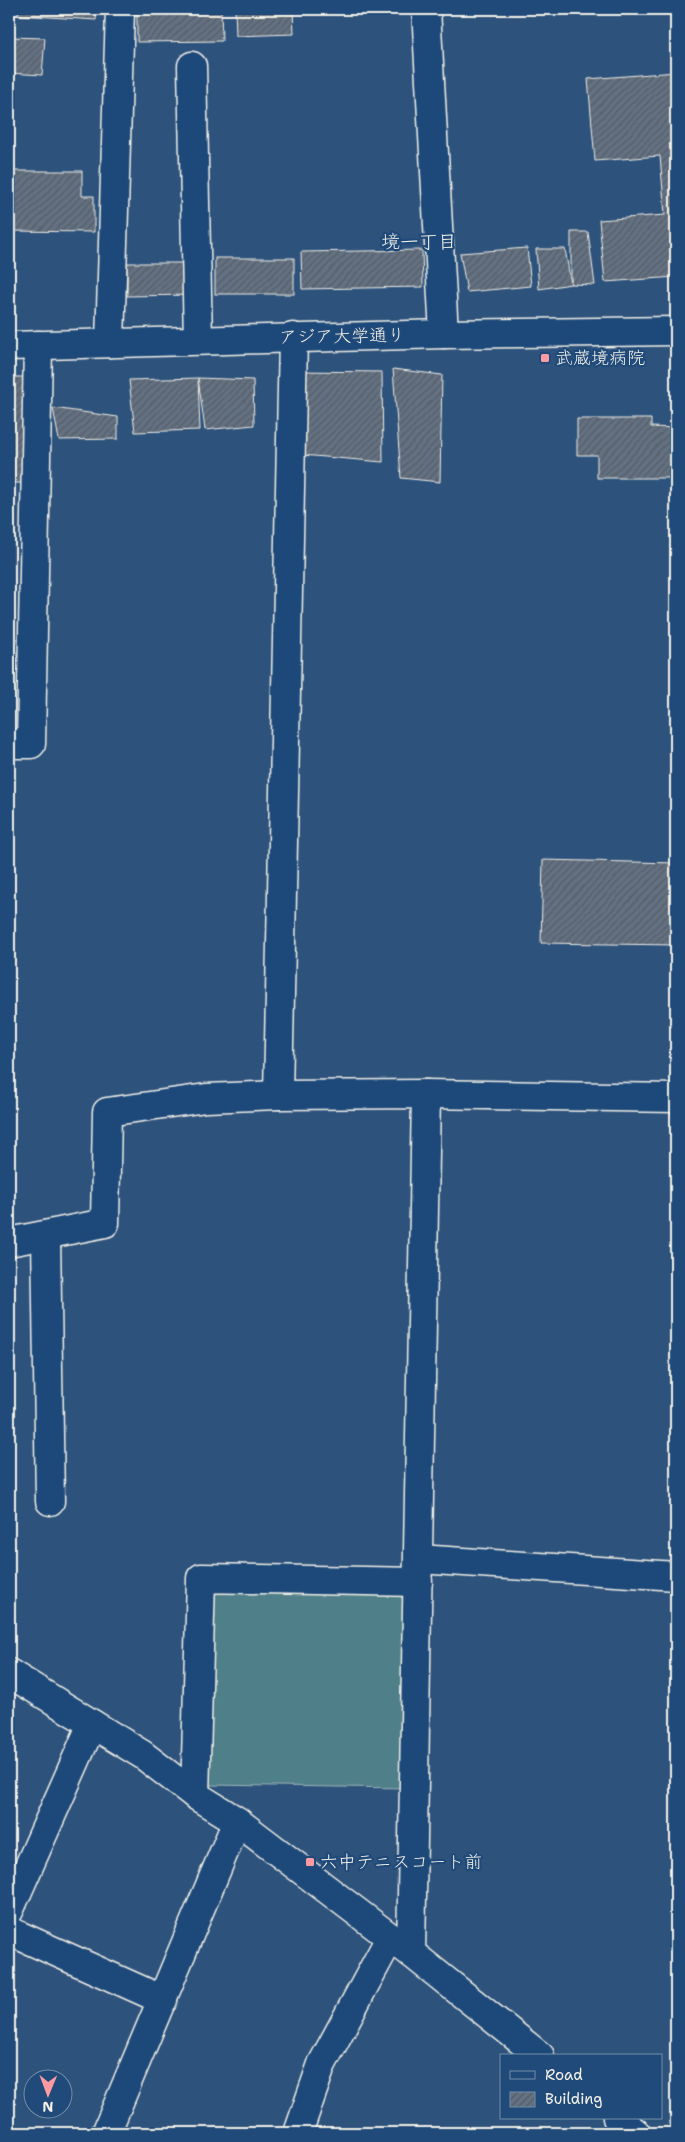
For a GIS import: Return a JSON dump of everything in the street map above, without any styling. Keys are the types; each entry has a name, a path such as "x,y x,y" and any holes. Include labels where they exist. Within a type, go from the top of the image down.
{"street":[{"path":"110,343 120,9"},
{"path":"426,9 444,334"},
{"path":"192,66 198,340"},
{"name":"アジア大学通り","path":"9,346 293,337 676,331"},
{"path":"278,1096 293,337"},
{"path":"9,744 31,744 38,345"},
{"path":"307,2130 322,2064 401,1945 418,1570 426,1094"},
{"path":"9,1242 105,1223 108,1112 206,1098 278,1096 426,1094 676,1098"},
{"path":"46,1236 50,1501"},
{"path":"195,1795 201,1578 418,1570 676,1576"},
{"path":"9,1673 143,1755 195,1795 237,1821 401,1945 537,2054"},
{"path":"9,1911 92,1724"},
{"path":"106,2133 237,1821"},
{"path":"9,1931 163,2000"},
{"path":"620,2120 636,2133"}],"green space":[{"path":"218,1589 397,1593 406,1602 404,1788 208,1785 209,1598"}],"building":[{"path":"19,9 97,9 96,20 18,15"},
{"path":"137,9 221,9 222,41 137,42"},
{"path":"235,9 293,9 294,34 236,36"},
{"path":"9,37 45,38 42,75 9,73"},
{"path":"676,72 676,277 605,282 599,220 665,215 660,156 595,161 588,79"},
{"path":"9,171 82,171 82,196 94,196 94,232 9,231"},
{"path":"571,232 588,232 595,285 571,284"},
{"path":"527,248 531,286 467,292 460,253"},
{"path":"536,249 565,249 571,284 539,289"},
{"path":"422,250 423,287 302,289 301,252"},
{"path":"215,258 294,258 294,294 215,294"},
{"path":"127,263 191,263 191,295 127,296"},
{"path":"393,369 442,375 440,482 401,478"},
{"path":"300,371 382,372 383,462 302,455"},
{"path":"9,377 24,377 24,483 9,483"},
{"path":"198,378 253,380 254,425 205,430"},
{"path":"198,378 200,430 135,432 129,380"},
{"path":"53,408 118,417 118,439 59,440"},
{"path":"577,419 651,419 651,427 676,428 676,478 597,478 597,455 577,455"},
{"path":"543,860 676,863 676,945 541,943"}],"place":[{"name":"武蔵境病院","path":"545,358"},
{"name":"六中テニスコート前","path":"310,1862"}],"district":[{"name":"境一丁目","path":"419,241"}]}
